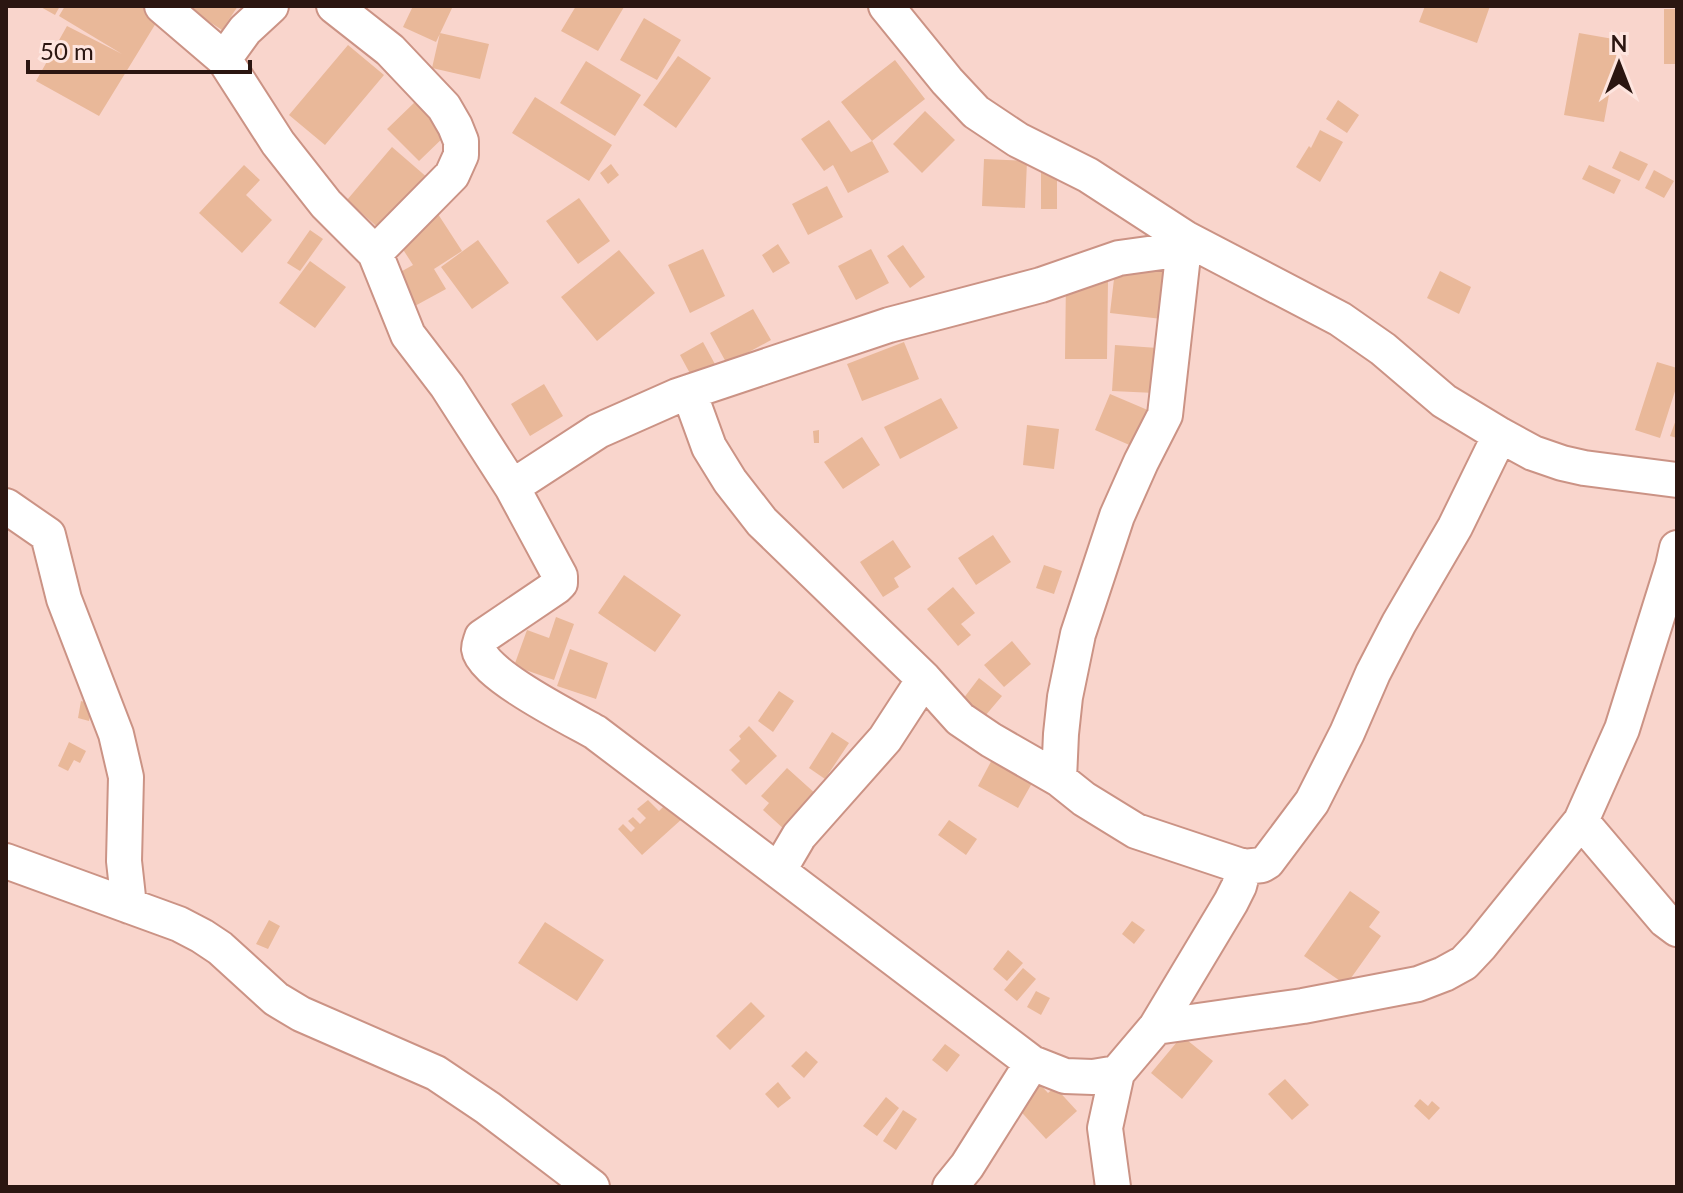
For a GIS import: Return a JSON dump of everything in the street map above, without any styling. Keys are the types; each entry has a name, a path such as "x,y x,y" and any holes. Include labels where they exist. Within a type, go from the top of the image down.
{"street":[{"path":"162,6 224,59 278,143 326,204 375,253 408,335 447,386 512,487 560,576 560,583 482,637 479,647 487,662 521,690 595,732 1032,1063 1065,1076 1093,1077 1117,1073"},
{"path":"224,59 245,30 271,6"},
{"path":"334,6 390,50 444,107 461,141 461,155 452,175 375,253"},
{"path":"886,6 976,112 1018,140 1088,175 1185,244 1340,319 1383,349 1444,401 1500,435 1533,453 1562,463 1677,480"},
{"path":"512,487 598,431 689,392 889,325 1041,285 1119,258 1185,244"},
{"path":"1059,779 1065,697 1078,634 1117,516 1165,415 1185,244"},
{"path":"689,392 709,447 730,481 762,522 924,679 960,719 1059,779 1084,799 1136,831 1244,867 1267,862 1312,802 1380,660 1455,527 1500,435"},
{"path":"6,506 48,535 64,599 116,734 126,777 124,861 129,906"},
{"path":"1156,1027 1418,984 1464,963 1581,821 1622,729 1677,548"},
{"path":"779,870 799,836 885,739 924,679"},
{"path":"1581,821 1665,920 1677,929"},
{"path":"6,861 179,924 202,936 220,948 276,999 301,1014 436,1073 488,1108 592,1187"},
{"path":"1113,1187 1105,1128 1117,1073 1156,1027 1231,902 1244,867"},
{"path":"950,1187 967,1166 1032,1063"}],"building":[{"path":"39,6 60,6 55,15"},
{"path":"65,6 157,6 164,10 99,116 36,81 67,26 122,54 59,16"},
{"path":"185,6 238,6 222,30"},
{"path":"413,6 453,6 436,42 403,27"},
{"path":"576,6 624,7 598,51 561,31"},
{"path":"1425,6 1490,6 1477,43 1419,22"},
{"path":"1664,9 1677,9 1677,64 1664,64"},
{"path":"644,18 681,40 657,80 620,60"},
{"path":"440,33 489,44 480,79 432,68"},
{"path":"1579,33 1619,40 1604,122 1564,115"},
{"path":"348,45 384,75 325,145 289,115"},
{"path":"678,56 711,78 676,128 643,105"},
{"path":"895,60 925,99 872,141 841,102"},
{"path":"586,61 641,95 615,136 560,103"},
{"path":"535,97 612,145 589,181 512,133"},
{"path":"1338,100 1359,115 1347,133 1326,119"},
{"path":"416,101 448,133 419,161 387,129"},
{"path":"925,111 955,140 922,173 893,144"},
{"path":"829,120 851,152 872,141 889,172 848,193 833,165 824,171 801,139"},
{"path":"1320,130 1343,142 1320,182 1296,167"},
{"path":"392,147 429,179 383,232 347,200"},
{"path":"1620,151 1648,164 1639,181 1612,168"},
{"path":"984,159 1027,161 1025,208 982,206"},
{"path":"611,164 619,175 608,184 600,173"},
{"path":"244,165 260,180 246,195 272,220 242,253 199,213"},
{"path":"1589,165 1621,180 1614,194 1582,179"},
{"path":"1041,167 1057,167 1057,209 1041,209"},
{"path":"1654,170 1674,181 1664,198 1645,188"},
{"path":"827,186 843,217 808,235 792,204"},
{"path":"579,198 610,241 578,264 546,221"},
{"path":"436,211 462,251 434,269 446,289 413,307 395,275 413,265 395,237"},
{"path":"310,230 323,239 300,271 287,263"},
{"path":"478,240 509,283 472,309 441,267"},
{"path":"778,244 790,263 773,273 762,255"},
{"path":"903,245 925,277 910,288 887,256"},
{"path":"703,249 725,296 690,313 668,265"},
{"path":"871,249 889,283 856,300 838,266"},
{"path":"619,250 655,293 597,341 561,297"},
{"path":"310,261 346,287 315,328 279,303"},
{"path":"1116,262 1168,268 1162,319 1110,313"},
{"path":"1440,271 1471,287 1459,314 1427,298"},
{"path":"1066,279 1108,280 1107,359 1065,359"},
{"path":"753,309 771,340 727,364 710,333"},
{"path":"703,342 716,366 693,379 680,355"},
{"path":"904,342 919,379 862,401 847,364"},
{"path":"1115,345 1158,348 1155,393 1112,391"},
{"path":"1657,362 1677,368 1677,385 1660,438 1635,430"},
{"path":"544,384 563,416 530,436 511,404"},
{"path":"1110,394 1150,411 1134,447 1095,430"},
{"path":"941,398 958,428 900,459 884,427"},
{"path":"1677,417 1677,438 1670,436"},
{"path":"1027,425 1059,429 1054,469 1023,465"},
{"path":"819,430 819,443 814,443 813,431"},
{"path":"862,437 880,465 843,489 824,462"},
{"path":"993,535 1011,562 976,585 958,558"},
{"path":"893,540 911,567 894,578 899,587 883,597 860,562"},
{"path":"1044,565 1062,571 1054,594 1036,588"},
{"path":"624,575 681,615 655,652 598,613"},
{"path":"953,587 975,613 961,624 971,635 958,646 927,609"},
{"path":"556,617 574,624 554,680 514,666 527,630 549,638"},
{"path":"1012,641 1031,664 1004,687 984,665"},
{"path":"570,649 608,663 596,699 557,686"},
{"path":"979,678 1002,696 985,716 963,699"},
{"path":"779,691 794,701 773,732 758,721"},
{"path":"81,701 92,707 89,721 78,718"},
{"path":"749,726 777,756 746,785 731,770 740,761 729,750"},
{"path":"832,732 849,743 825,779 809,768"},
{"path":"69,742 86,751 80,763 74,760 68,771 58,766"},
{"path":"995,754 1036,776 1018,808 978,786"},
{"path":"787,768 817,795 785,830 763,810 769,803 761,796"},
{"path":"648,800 659,811 668,802 683,818 642,855 618,829 623,824 631,832 635,828 628,821 633,817 640,824 646,818 637,809"},
{"path":"949,820 977,839 966,855 938,835"},
{"path":"1350,891 1380,912 1369,927 1381,936 1346,985 1304,956"},
{"path":"269,920 280,926 268,949 256,944"},
{"path":"1132,921 1145,930 1134,944 1122,934"},
{"path":"545,922 604,960 577,1001 518,963"},
{"path":"1008,950 1023,963 1007,981 993,969"},
{"path":"1023,968 1036,979 1017,1001 1004,990"},
{"path":"1036,991 1050,998 1041,1015 1027,1007"},
{"path":"751,1002 765,1016 730,1050 716,1036"},
{"path":"1182,1036 1213,1061 1182,1099 1151,1073"},
{"path":"945,1044 960,1055 947,1072 932,1060"},
{"path":"806,1051 818,1062 804,1078 791,1066"},
{"path":"1285,1079 1309,1105 1292,1120 1268,1094"},
{"path":"1037,1081 1048,1093 1055,1087 1077,1111 1046,1139 1013,1103"},
{"path":"778,1082 791,1098 778,1108 765,1094"},
{"path":"886,1097 899,1108 877,1136 863,1126"},
{"path":"1420,1099 1428,1106 1432,1101 1440,1108 1429,1120 1414,1106"},
{"path":"903,1110 917,1119 896,1150 883,1141"}]}
